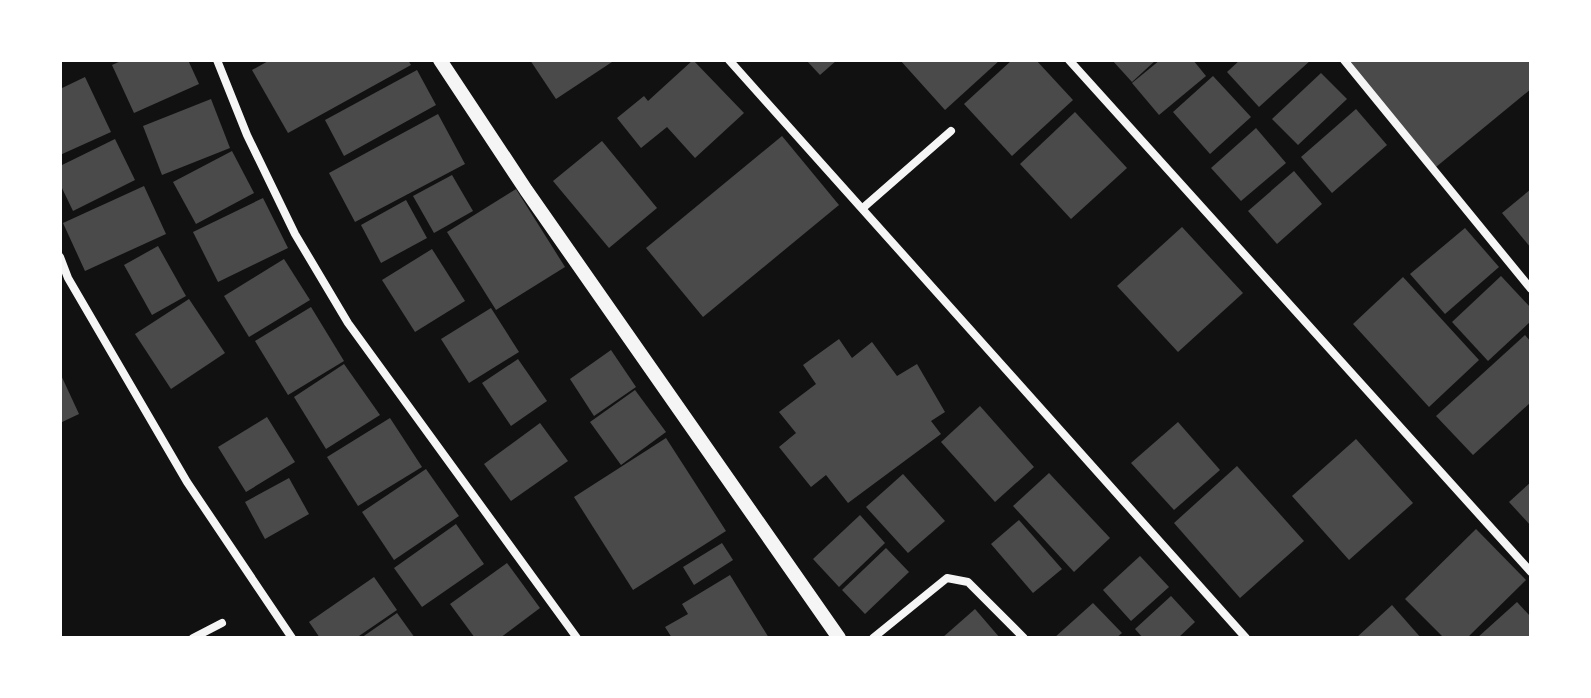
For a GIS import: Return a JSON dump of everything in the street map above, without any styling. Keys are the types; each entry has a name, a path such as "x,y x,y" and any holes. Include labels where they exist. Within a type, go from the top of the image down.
{"street":[{"path":"217,60 247,135 295,234 348,323 577,638"},
{"path":"440,60 526,190 839,638"},
{"path":"729,60 864,207 1246,638"},
{"path":"1069,60 1531,572"},
{"path":"1344,60 1531,289"},
{"path":"864,207 951,131"},
{"path":"60,257 68,278 187,482 292,638"},
{"path":"873,638 947,578 968,582 1024,638"},
{"path":"193,638 222,623"}],"building":[{"path":"123,60 188,60 199,84 134,113 112,65"},
{"path":"270,60 408,60 411,65 288,133 252,70"},
{"path":"530,60 615,60 556,99"},
{"path":"693,60 744,113 695,158 667,127 641,148 617,118 644,96 648,101"},
{"path":"806,60 837,60 820,75"},
{"path":"900,60 1000,60 945,110"},
{"path":"1012,60 1036,60 1073,100 1012,156 964,104"},
{"path":"1112,60 1156,60 1132,82"},
{"path":"1160,60 1193,60 1206,76 1159,115 1132,83"},
{"path":"1240,60 1311,60 1259,107 1227,72"},
{"path":"1346,60 1531,60 1531,89 1436,167"},
{"path":"417,70 436,105 344,156 325,120"},
{"path":"1321,73 1347,99 1298,145 1272,119"},
{"path":"1213,76 1251,117 1210,154 1173,112"},
{"path":"85,77 111,132 60,155 60,89"},
{"path":"211,99 230,148 162,175 143,126"},
{"path":"1356,109 1387,145 1332,193 1301,157"},
{"path":"1075,112 1127,168 1071,219 1020,164"},
{"path":"438,114 465,164 355,222 329,173"},
{"path":"1256,128 1286,163 1241,201 1211,168"},
{"path":"782,136 839,205 703,317 646,248"},
{"path":"115,139 135,180 73,211 60,184 60,166"},
{"path":"602,141 657,208 609,248 553,181"},
{"path":"232,151 254,193 196,224 173,182"},
{"path":"1294,171 1322,204 1277,244 1248,211"},
{"path":"452,175 473,211 434,233 413,196"},
{"path":"144,186 166,234 85,271 63,223"},
{"path":"516,189 565,267 496,310 447,232"},
{"path":"1531,189 1531,248 1502,213"},
{"path":"263,198 288,248 218,282 193,232"},
{"path":"406,200 427,238 381,263 361,225"},
{"path":"1182,227 1243,293 1178,352 1117,286"},
{"path":"1465,228 1499,267 1445,314 1410,274"},
{"path":"158,246 186,296 152,315 124,265"},
{"path":"432,249 465,301 415,332 382,280"},
{"path":"284,259 310,300 249,337 224,296"},
{"path":"1501,276 1531,308 1531,321 1488,361 1452,322"},
{"path":"1403,277 1479,360 1429,407 1353,324"},
{"path":"189,299 225,353 171,389 135,334"},
{"path":"311,307 344,361 288,395 255,341"},
{"path":"491,308 519,352 469,383 441,339"},
{"path":"1525,335 1531,342 1531,402 1473,455 1436,416"},
{"path":"839,339 852,358 872,342 897,376 917,364 945,412 931,421 941,434 848,503 826,475 811,487 779,447 796,433 779,412 816,384 803,365"},
{"path":"611,350 636,387 594,416 570,379"},
{"path":"518,359 547,401 511,426 482,383"},
{"path":"344,364 380,415 326,449 294,397"},
{"path":"60,373 79,414 60,423"},
{"path":"635,390 666,432 621,465 590,422"},
{"path":"980,406 1034,467 995,502 941,442"},
{"path":"267,417 295,462 246,492 218,447"},
{"path":"390,418 422,467 358,506 327,457"},
{"path":"1178,422 1220,470 1174,510 1131,463"},
{"path":"540,423 568,461 511,501 484,464"},
{"path":"666,438 726,531 633,590 574,497"},
{"path":"1356,439 1413,503 1349,560 1292,496"},
{"path":"1237,466 1304,541 1240,598 1174,523"},
{"path":"426,469 459,516 394,560 362,512"},
{"path":"1049,473 1110,538 1074,572 1013,506"},
{"path":"903,474 945,521 908,553 866,507"},
{"path":"289,478 309,514 265,539 245,502"},
{"path":"1531,482 1531,526 1509,502"},
{"path":"860,515 885,543 839,587 813,559"},
{"path":"1019,520 1062,569 1033,593 991,544"},
{"path":"456,524 484,564 422,607 394,568"},
{"path":"1476,529 1526,580 1467,638 1444,638 1405,599"},
{"path":"722,543 733,560 694,585 683,567"},
{"path":"886,548 909,572 865,614 842,590"},
{"path":"1140,556 1169,587 1131,621 1103,590"},
{"path":"507,563 540,608 500,638 475,638 450,604"},
{"path":"730,575 769,638 672,638 665,627 688,614 682,604"},
{"path":"374,577 397,610 356,638 320,638 309,622"},
{"path":"1171,596 1195,622 1178,638 1143,638 1135,629"},
{"path":"1517,602 1531,617 1531,638 1477,638"},
{"path":"1093,603 1122,633 1116,638 1054,638"},
{"path":"1392,605 1421,638 1356,638"},
{"path":"975,609 1000,638 942,638"},
{"path":"397,613 415,638 361,638"}]}
